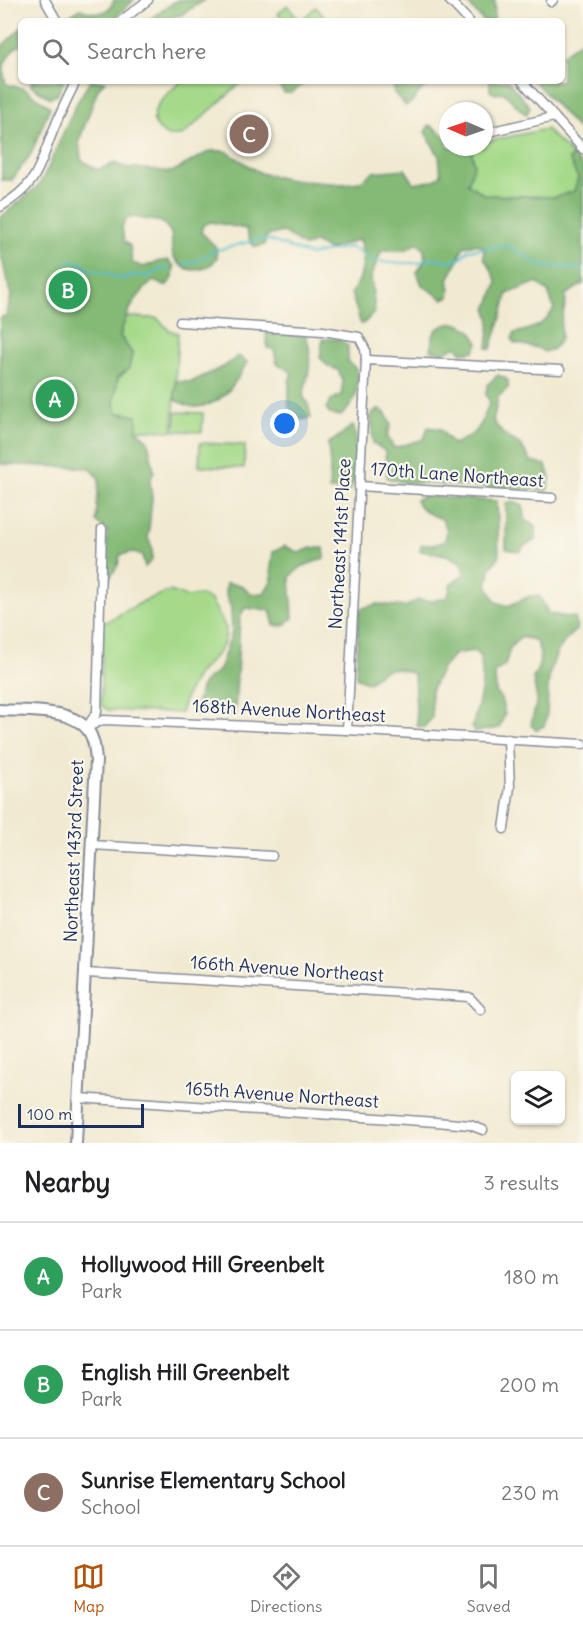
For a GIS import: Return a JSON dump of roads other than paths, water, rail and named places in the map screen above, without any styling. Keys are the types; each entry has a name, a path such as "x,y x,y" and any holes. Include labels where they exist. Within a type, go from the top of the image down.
{"street":[{"path":"45,0 55,18"},
{"path":"125,18 148,0"},
{"path":"449,0 466,18"},
{"path":"0,207 18,196 38,174 56,124 75,84"},
{"path":"525,84 583,149"},
{"path":"493,131 554,117"},
{"path":"180,322 353,335 359,337 365,349 366,360 560,370"},
{"name":"Northeast 141st Place","path":"347,730 366,360"},
{"name":"170th Lane Northeast","path":"359,486 552,498"},
{"path":"0,710 59,714 77,719 86,728 97,712 102,529"},
{"name":"168th Avenue Northeast","path":"86,728 104,720 347,730 583,744"},
{"name":"Northeast 143rd Street","path":"76,1143 96,760 93,740 86,728"},
{"path":"504,829 510,787 508,739"},
{"path":"92,846 272,856"},
{"name":"166th Avenue Northeast","path":"86,973 469,997 481,1010"},
{"name":"165th Avenue Northeast","path":"78,1098 436,1122 470,1125 483,1130"}],"waterway":[{"path":"184,264 200,260 213,251 261,239 310,255 349,247 359,251 369,260 390,263 418,263 434,258 451,261 461,258 468,250 509,246 541,266 583,269"},
{"path":"67,261 80,262 88,269 123,279 132,275 148,276 161,269 170,269"}],"place":[{"name":"Sunrise Elementary School","path":"249,134"},
{"name":"English Hill Greenbelt","path":"68,290"},
{"name":"Hollywood Hill Greenbelt","path":"55,399"}]}
